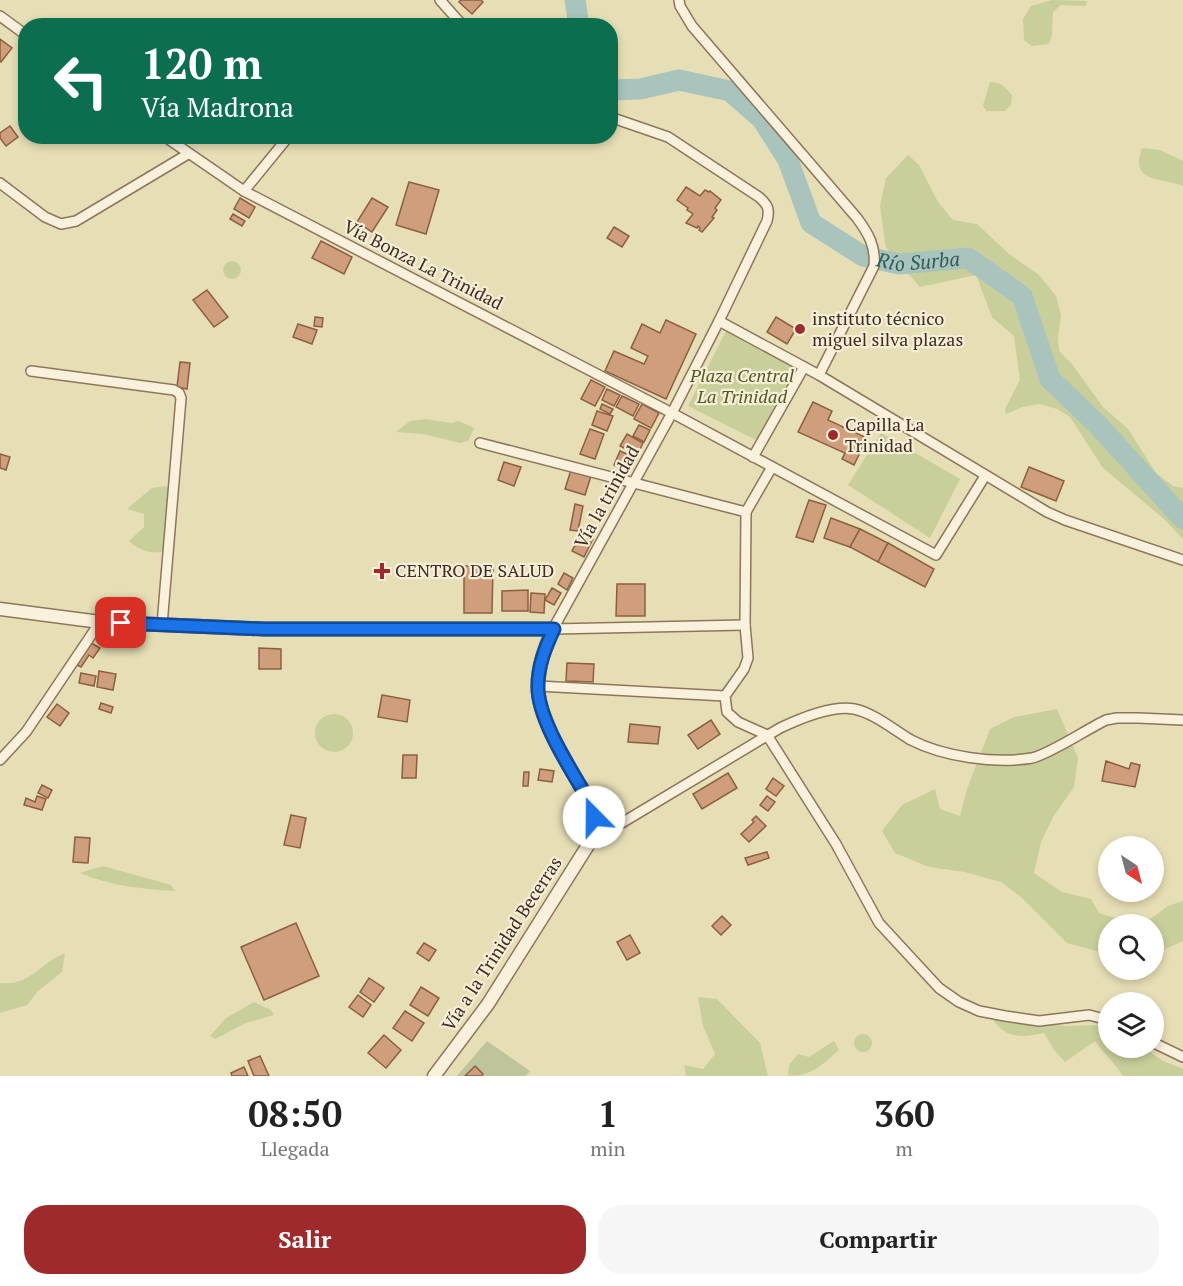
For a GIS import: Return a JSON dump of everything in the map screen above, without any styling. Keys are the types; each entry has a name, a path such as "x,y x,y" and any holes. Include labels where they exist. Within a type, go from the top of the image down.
{"street":[{"path":"440,0 456,18"},
{"path":"679,0 692,27 857,218 869,235 875,254 874,266 819,375"},
{"path":"0,16 18,29"},
{"name":"Vía la trinidad","path":"554,629 672,413 719,321 767,221 770,210 766,203 668,137 618,120"},
{"name":"Vía Bonza La Trinidad","path":"175,144 244,191 672,413 936,555 984,476"},
{"path":"244,191 282,144"},
{"path":"0,183 45,217 61,224 76,221 188,154"},
{"path":"719,321 819,375 984,476 1065,520 1183,560"},
{"path":"753,457 804,367"},
{"path":"31,371 174,390 179,393 162,625"},
{"path":"480,443 746,512"},
{"path":"772,467 746,512 745,625 748,658 725,696 725,706 731,717 767,735 836,844 885,931 939,987 958,1002 979,1011 1005,1016 1039,1021 1089,1015 1098,1017"},
{"path":"0,609 100,622 264,629 554,629 745,625"},
{"path":"0,760 26,732 100,622"},
{"name":"Vía a la Trinidad Becerras","path":"434,1076 488,1004 590,842 594,830 591,804 543,716 538,686 541,658 554,629"},
{"path":"538,686 725,696"},
{"path":"590,842 767,735 812,715 853,709 936,750 983,760 1038,756 1106,720 1117,718 1183,720"},
{"path":"1164,1048 1183,1057"}],"green space":[{"path":"0,0 1183,0 1183,1076 0,1076"},
{"path":"1052,0 1087,1 1086,6 1061,5 1053,12 1052,35 1049,44 1032,46 1024,40 1023,19 1031,6"},
{"path":"990,82 1002,85 1012,95 1011,105 1005,111 986,111 983,105"},
{"path":"1142,148 1160,150 1183,161 1183,186 1157,180 1144,173 1140,168 1139,160"},
{"path":"908,155 919,165 938,202 953,220 977,224 1009,254 1039,275 1056,296 1061,315 1059,351 1072,364 1103,407 1128,429 1156,473 1173,486 1183,488 1183,539 1164,519 1103,468 1070,417 1057,409 1040,404 1022,407 1006,414 1005,409 1020,380 1014,336 992,317 976,275 920,287 886,248 880,206 886,178"},
{"path":"228,261 236,261 241,266 239,277 228,279 223,274 223,266"},
{"name":"Plaza Central La Trinidad","path":"726,331 796,366 758,441 688,406"},
{"path":"426,419 451,423 459,421 474,428 468,441 460,443 423,434 396,432 410,421"},
{"path":"881,433 960,479 930,538 848,485"},
{"path":"166,486 173,497 170,550 154,552 143,550 129,541 144,527 144,514 127,509 152,488"},
{"path":"1057,709 1078,758 1074,787 1053,817 1041,842 1034,873 1062,892 1091,899 1099,913 1102,914 1098,914 1098,951 1067,943 1021,897 1001,882 965,872 929,867 895,853 882,831 902,805 935,789 940,809 960,816 967,789 990,729 1014,717"},
{"path":"334,714 347,720 353,733 347,746 334,752 321,746 315,733 321,720"},
{"path":"103,866 171,885 175,891 127,886 80,873"},
{"path":"1183,901 1183,941 1164,950 1164,914 1157,914 1168,906"},
{"path":"65,953 62,972 38,991 27,1005 0,1013 0,983 10,983 27,978"},
{"path":"698,997 717,999 760,1043 768,1076 686,1076 684,1065 703,1069 715,1054 703,1026"},
{"path":"254,1002 271,1010 274,1015 246,1023 215,1039 210,1036 226,1018"},
{"path":"993,1020 1066,1026 1098,1025 1098,1045 1095,1041 1065,1062 1054,1050 1044,1033 1016,1036 998,1026"},
{"path":"863,1034 869,1037 872,1043 869,1049 863,1052 857,1049 854,1043 857,1037"},
{"path":"487,1041 530,1071 526,1076 457,1076"},
{"path":"834,1041 839,1050 822,1065 804,1074 788,1076 789,1065 798,1054 809,1057"},
{"path":"1109,1058 1159,1058 1183,1069 1183,1076 1123,1076"}],"building":[{"path":"461,0 481,0 483,2 472,14 459,2"},
{"path":"0,39 12,48 1,62 0,61"},
{"path":"10,126 18,137 6,146 0,138 0,133"},
{"path":"409,182 439,190 426,234 396,225"},
{"path":"686,187 700,196 705,190 710,191 721,200 715,208 717,210 712,217 714,218 702,232 698,226 697,228 686,223 693,214 677,200"},
{"path":"240,198 255,207 249,218 234,209"},
{"path":"372,198 388,207 372,232 357,222"},
{"path":"233,214 245,221 242,226 230,219"},
{"path":"614,227 629,236 622,247 607,238"},
{"path":"321,241 352,257 344,274 312,258"},
{"path":"207,290 228,317 214,327 193,300"},
{"path":"315,317 323,318 322,327 314,326"},
{"path":"776,317 796,329 787,344 767,332"},
{"path":"666,320 696,334 666,399 605,371 614,351 644,364 648,356 631,348 642,324 660,333"},
{"path":"298,324 317,330 312,344 293,337"},
{"path":"180,362 190,363 187,389 177,387"},
{"path":"591,380 605,387 595,406 581,399"},
{"path":"607,389 620,395 614,406 602,400"},
{"path":"622,396 639,404 633,416 616,407"},
{"name":"Capilla La Trinidad","path":"813,402 832,411 828,420 867,438 854,465 842,459 845,453 798,432"},
{"path":"602,404 613,409 610,414 600,409"},
{"path":"642,404 659,413 651,428 634,419"},
{"path":"597,411 613,416 607,431 592,425"},
{"path":"639,425 650,430 644,442 633,436"},
{"path":"590,429 604,434 595,459 580,454"},
{"path":"627,434 643,443 637,455 620,446"},
{"path":"620,451 636,458 629,472 614,465"},
{"path":"0,454 10,457 6,470 0,468"},
{"path":"504,462 521,467 514,486 498,480"},
{"path":"1029,467 1064,481 1056,501 1021,487"},
{"path":"571,470 591,476 585,495 565,489"},
{"path":"809,500 826,505 813,542 796,537"},
{"path":"575,504 583,506 578,531 570,530"},
{"path":"831,518 860,529 850,547 824,538"},
{"path":"860,529 888,543 878,562 850,547"},
{"path":"581,534 593,539 584,557 572,551"},
{"path":"888,543 934,569 925,587 878,562"},
{"path":"464,566 493,566 492,613 464,613"},
{"path":"564,573 573,578 567,590 558,584"},
{"path":"617,584 645,584 645,616 616,616"},
{"path":"552,588 561,593 554,605 545,600"},
{"path":"528,590 528,611 502,611 502,591"},
{"path":"531,593 545,594 544,613 530,612"},
{"path":"91,643 100,648 93,658 89,655 81,667 77,665"},
{"path":"259,648 281,649 281,669 259,669"},
{"path":"567,663 594,664 593,682 566,681"},
{"path":"99,671 116,674 113,690 97,687"},
{"path":"81,673 96,676 94,686 79,683"},
{"path":"382,695 410,700 407,722 378,717"},
{"path":"101,703 113,707 111,713 99,709"},
{"path":"57,704 69,713 60,726 47,717"},
{"path":"711,720 720,734 698,749 688,735"},
{"path":"630,724 660,727 658,744 628,742"},
{"path":"403,755 417,755 416,778 402,778"},
{"path":"1106,761 1129,769 1131,763 1140,765 1135,787 1102,781"},
{"path":"540,769 554,771 552,782 538,780"},
{"path":"524,772 529,772 528,786 523,786"},
{"path":"728,773 737,788 702,809 693,794"},
{"path":"773,778 784,786 776,796 766,789"},
{"path":"42,785 52,790 48,798 38,793"},
{"path":"37,796 46,799 42,810 24,805 26,798 35,802"},
{"path":"767,796 775,802 768,811 760,805"},
{"path":"291,815 306,818 300,848 284,845"},
{"path":"756,816 766,826 749,842 741,834 754,822 752,820"},
{"path":"75,837 90,838 88,863 73,862"},
{"path":"767,852 769,858 748,865 745,858"},
{"path":"722,916 731,925 721,935 712,926"},
{"path":"296,923 319,976 264,1000 241,947"},
{"path":"630,935 640,953 627,960 617,942"},
{"path":"424,943 436,950 429,961 417,953"},
{"path":"369,978 384,988 374,1002 360,992"},
{"path":"421,987 439,998 428,1016 410,1005"},
{"path":"358,995 371,1005 363,1017 349,1007"},
{"path":"405,1011 424,1023 412,1041 393,1028"},
{"path":"384,1035 401,1050 386,1068 368,1053"},
{"path":"260,1056 269,1076 254,1076 248,1061"},
{"path":"475,1066 483,1074 481,1076 465,1076"},
{"path":"244,1067 248,1076 232,1076 231,1073"}],"waterway":[{"name":"Río Surba","path":"575,0 578,18"},
{"name":"Río Surba","path":"618,90 640,89 679,80 730,91 762,119 788,160 811,223 863,256 899,264 968,258 1022,296 1050,379 1098,425 1183,519"}],"place":[{"name":"instituto técnico miguel silva plazas","path":"800,329"},
{"name":"Capilla La Trinidad","path":"833,435"},
{"name":"CENTRO DE SALUD","path":"382,571"}],"route":[{"path":"121,623 264,629 554,629 541,658 539,701 543,716 591,804 594,817"}]}
